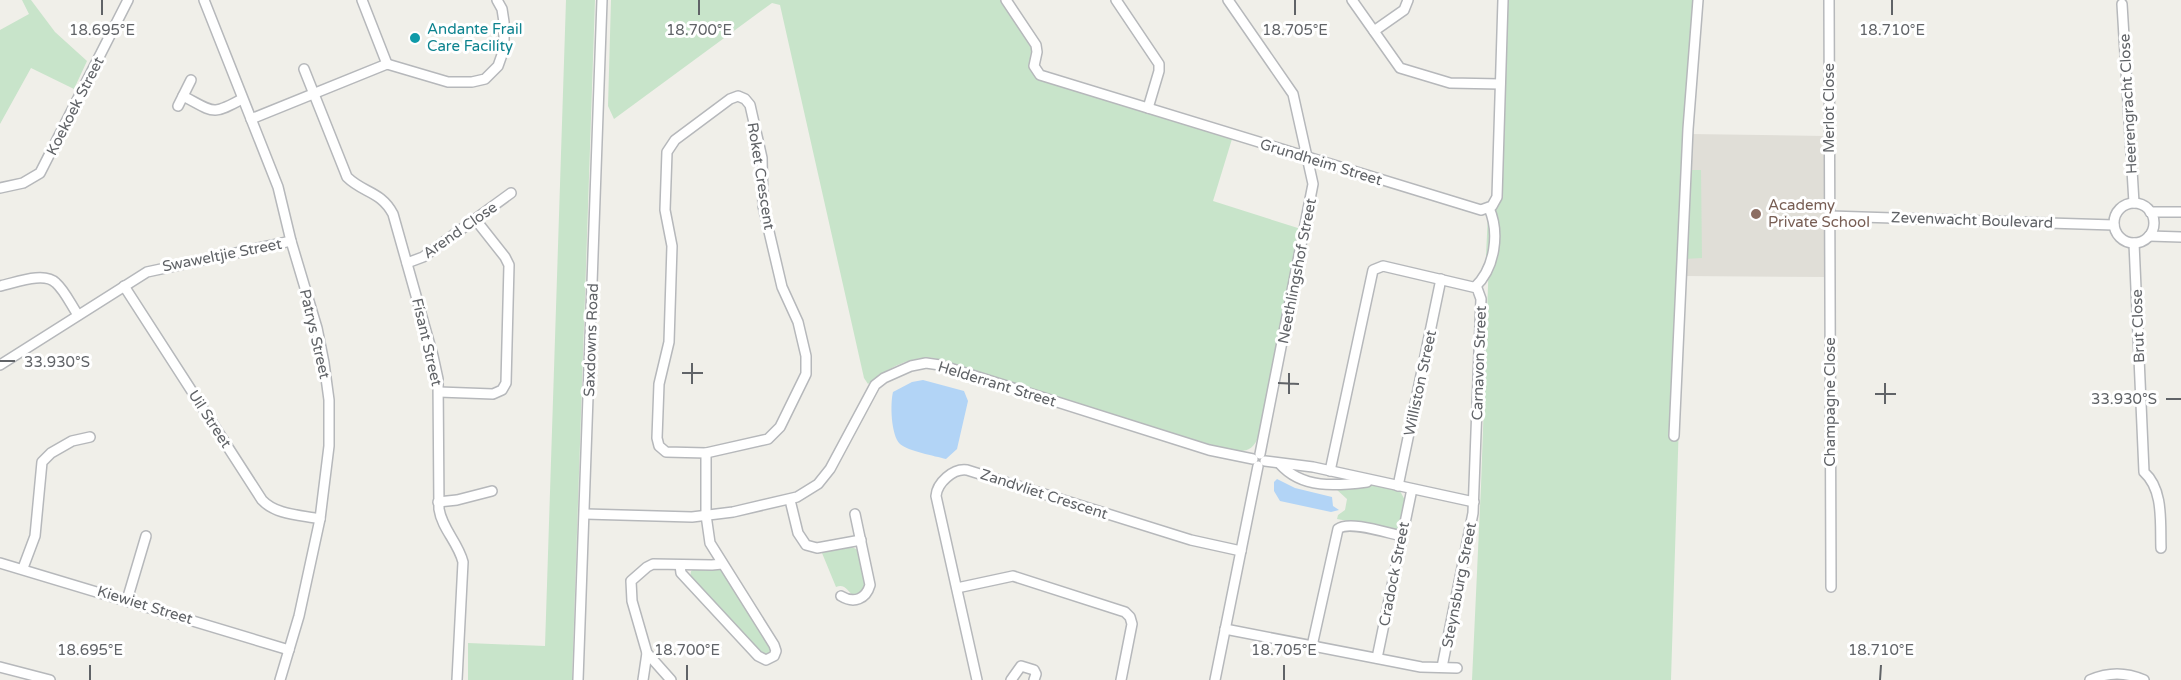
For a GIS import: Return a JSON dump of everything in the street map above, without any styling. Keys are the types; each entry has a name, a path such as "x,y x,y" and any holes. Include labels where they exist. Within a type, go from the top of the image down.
{"street":[{"name":"Koekoek Street","path":"0,188 24,183 40,173 128,0"},
{"name":"Patrys Street","path":"204,0 278,187 291,241 317,328 329,400 329,446 320,519 305,593 279,680"},
{"path":"362,0 387,64"},
{"name":"Saxdowns Road","path":"578,680 602,0"},
{"name":"Grundheim Street","path":"1006,0 1036,45 1034,69 1040,75 1477,210 1489,208"},
{"path":"1116,0 1159,64 1148,108"},
{"name":"Neethlingshof Street","path":"1215,680 1312,195 1312,174 1293,94 1228,0"},
{"path":"1352,0 1402,69 1450,82 1500,84"},
{"path":"1374,31 1404,10 1408,0"},
{"path":"1475,286 1484,278 1490,264 1494,244 1494,220 1489,208 1497,197 1503,0"},
{"path":"1674,436 1688,129 1698,0"},
{"name":"Merlot Close","path":"1829,0 1830,216"},
{"path":"251,119 387,64 448,82 472,82 485,79 498,66 504,49 502,3"},
{"name":"Heerengracht Close","path":"2122,4 2134,203"},
{"name":"Fisant Street","path":"304,69 347,177 378,195 390,208 433,356 439,392 438,501 442,523 463,562 458,680"},
{"path":"178,106 191,80"},
{"path":"183,96 214,111 227,108 242,99"},
{"name":"Roket Crescent","path":"738,96 750,105 762,158 763,206 782,288 798,322 807,368 775,435 764,440 706,453 666,452 658,442 659,384 668,348 670,318 672,246 665,210 666,155 668,148 675,140 730,99 738,96"},
{"name":"Arend Close","path":"407,263 423,257 511,193"},
{"path":"2134,203 2146,207 2154,224 2149,236 2134,243 2119,237 2114,225 2115,218 2122,207 2134,203"},
{"path":"2150,212 2181,212"},
{"name":"Zevenwacht Boulevard","path":"1830,216 2114,225"},
{"name":"Champagne Close","path":"1830,216 1831,587"},
{"path":"439,392 497,393 506,383 509,265 475,219"},
{"path":"2149,236 2181,237"},
{"name":"Swaweltjie Street","path":"0,365 142,274 159,268 291,241"},
{"name":"Brut Close","path":"2134,243 2144,472 2154,480 2158,496 2161,549"},
{"name":"Carnavon Street","path":"1330,471 1371,272 1383,266 1475,286 1479,291 1481,299 1474,502"},
{"path":"0,286 40,278 50,279 58,284 78,315"},
{"name":"Williston Street","path":"1398,486 1441,279"},
{"name":"Uil Street","path":"124,286 262,500 268,507 276,510 320,519"},
{"name":"Helderrant Street","path":"585,514 684,517 790,500 811,489 825,477 874,385 903,368 919,364 940,365 1209,450 1330,471 1474,502"},
{"path":"23,568 35,536 42,462 51,453 72,441 90,437"},
{"path":"680,565 681,573 758,656 766,660 771,658 775,653 774,645 710,543 706,515 706,453"},
{"path":"1280,464 1295,478 1334,486 1375,481"},
{"path":"1295,478 1298,466"},
{"name":"Zandvliet Crescent","path":"977,680 936,494 940,484 960,469 1191,540 1241,551"},
{"name":"Cradock Street","path":"1377,658 1412,489"},
{"path":"438,501 467,498 492,491"},
{"path":"790,500 798,533 806,545 817,548 861,540"},
{"name":"Steynsburg Street","path":"1442,667 1474,502"},
{"path":"841,596 849,600 857,600 869,589 870,581 855,514"},
{"path":"1312,646 1338,529 1341,526 1350,525 1402,536"},
{"path":"127,600 146,536"},
{"name":"Kiewiet Street","path":"0,563 23,568 289,650"},
{"path":"644,680 647,653 632,601 633,578 651,565 722,564"},
{"path":"957,588 1013,576 1125,612 1132,624 1121,680"},
{"path":"1225,630 1421,667 1457,668"},
{"path":"647,653 670,680"},
{"path":"1011,680 1021,666 1034,670 1036,674 1034,680"},
{"path":"0,667 50,680"},
{"path":"2090,680 2105,674 2120,673 2144,680"}],"shaded area":[{"name":"Academy Private School","path":"1690,134 1825,136 1826,277 1683,276"}],"green space":[{"path":"22,0 31,0 55,32 87,61 74,89 31,68 0,124 0,30 29,14"},
{"path":"566,0 595,0 572,680 468,680 468,643 545,646"},
{"path":"611,0 1000,0 1032,45 1029,66 1036,77 1232,139 1213,201 1301,229 1256,443 1247,450 1241,451 1214,446 934,358 907,361 883,373 868,384 864,378 780,5 772,3 614,119 608,106"},
{"path":"1508,0 1701,0 1689,170 1701,170 1702,258 1684,259 1671,680 1472,680 1489,257 1486,256 1488,213 1501,199"},
{"path":"1374,485 1400,491 1406,502 1400,527 1397,530 1337,519 1338,515 1345,510 1347,499 1336,489"},
{"path":"850,546 858,550 867,583 864,593 854,596 844,587 836,587 822,553"},
{"path":"695,569 724,572 771,648 769,654 762,654 690,578 691,571"}],"water":[{"path":"923,380 964,391 968,401 957,449 946,459 904,447 895,434 892,411 893,392 912,382"},
{"path":"1277,479 1295,488 1332,497 1333,506 1339,510 1331,512 1280,501 1274,491 1274,482"}],"place":[{"name":"Andante Frail Care Facility","path":"415,38"},
{"name":"Academy Private School","path":"1756,214"}]}
